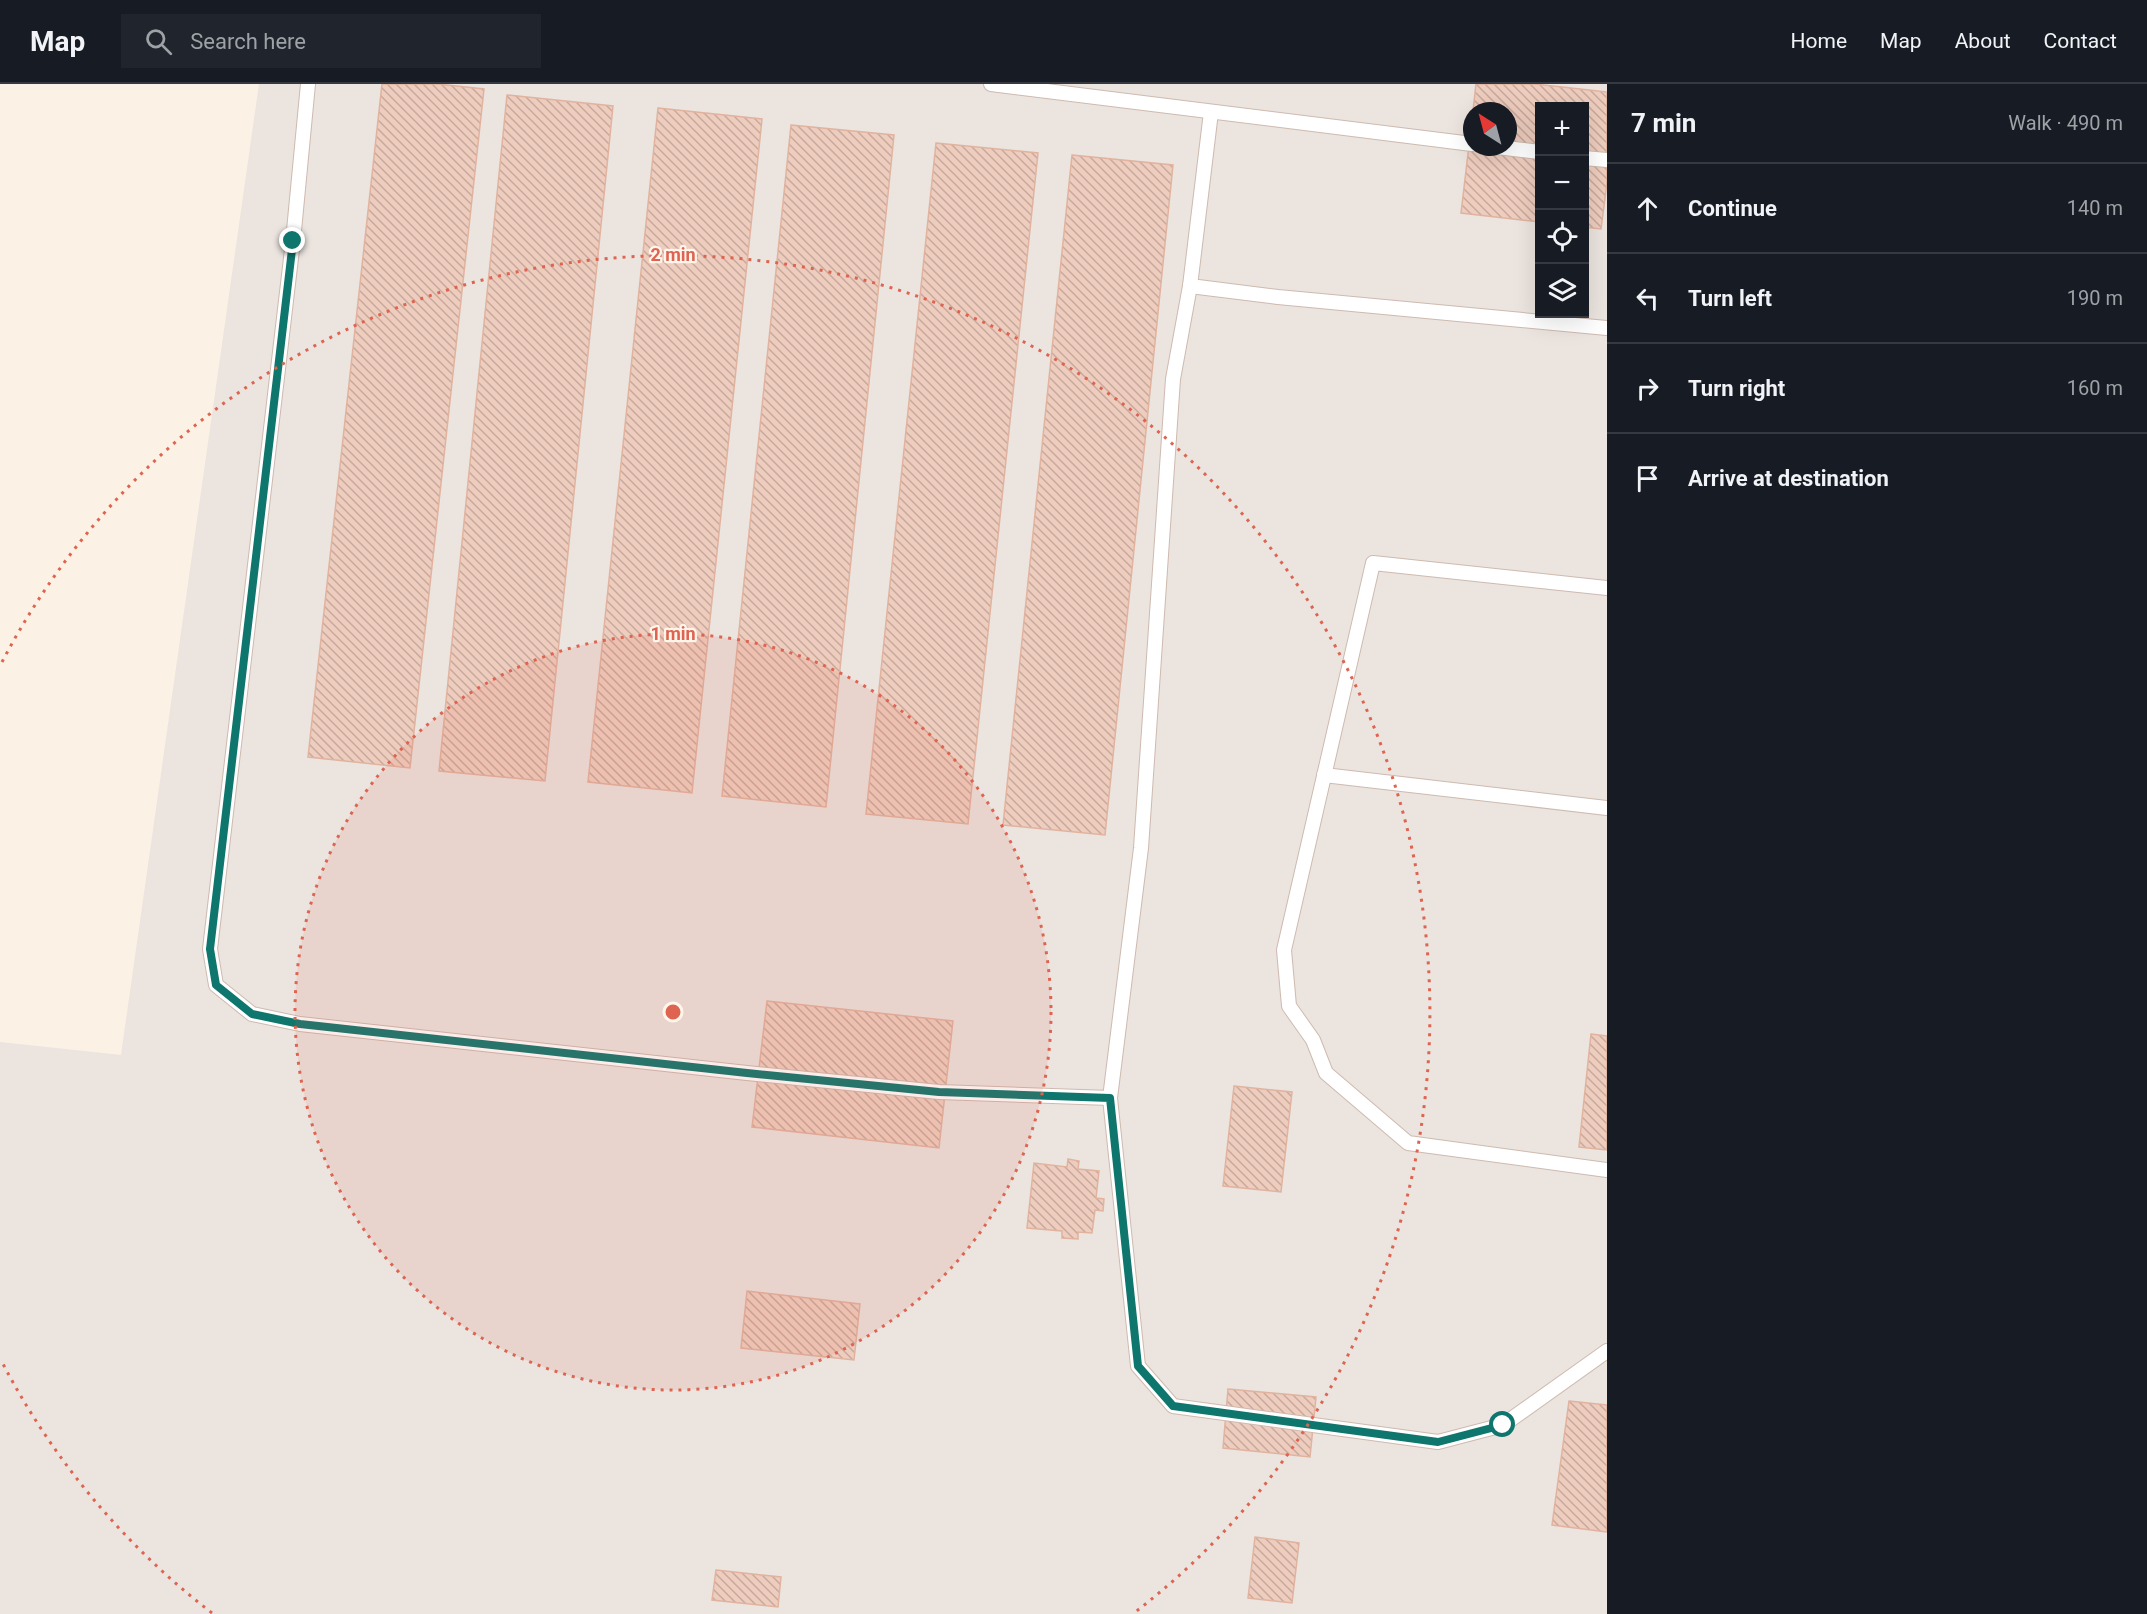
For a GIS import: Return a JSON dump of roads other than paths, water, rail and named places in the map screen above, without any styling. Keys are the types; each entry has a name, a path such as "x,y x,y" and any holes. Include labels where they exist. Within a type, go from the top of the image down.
{"lane":[{"path":"308,84 293,241 210,949 216,985 252,1014 300,1024 939,1092 1110,1098"},
{"path":"991,84 1463,143"},
{"path":"1210,112 1190,286 1173,379 1141,848 1110,1098 1138,1366 1173,1406 1438,1442 1503,1425 1607,1351"},
{"path":"1517,149 1535,152"},
{"path":"1589,158 1607,160"},
{"path":"1190,286 1278,297 1607,328"},
{"path":"1607,588 1373,563 1284,950 1289,1006 1313,1040 1326,1073 1408,1143 1607,1170"},
{"path":"1324,776 1607,808"}]}
